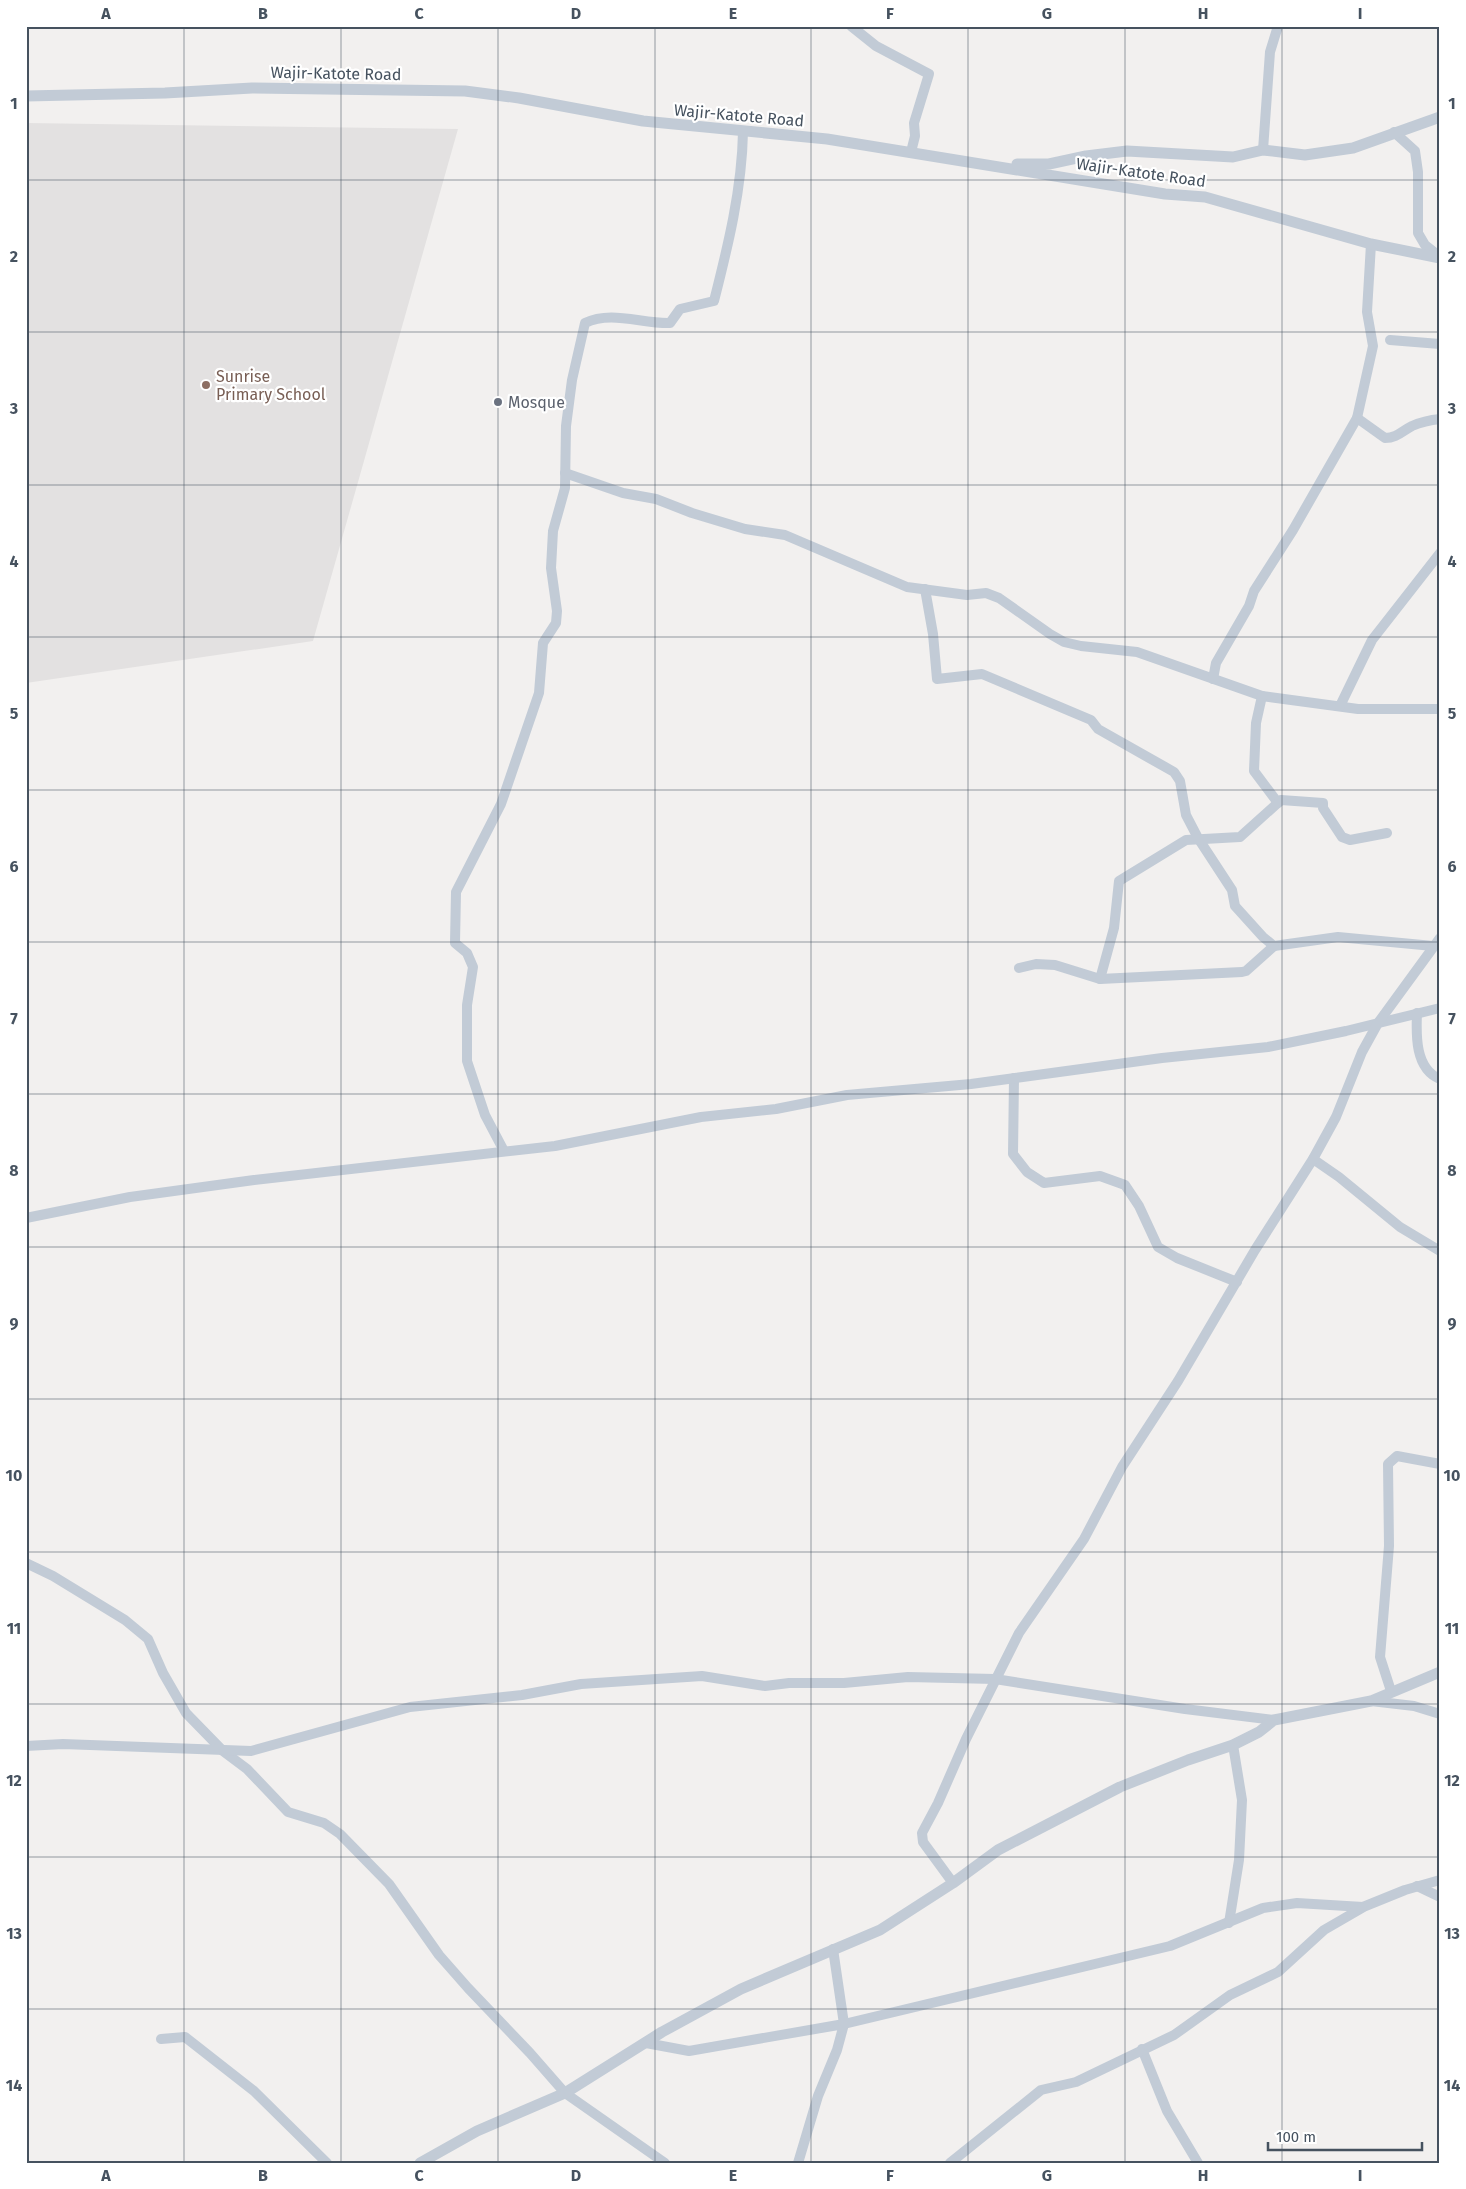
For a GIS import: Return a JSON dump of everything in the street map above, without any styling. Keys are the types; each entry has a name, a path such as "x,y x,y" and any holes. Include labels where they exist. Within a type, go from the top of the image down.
{"street":[{"path":"851,26 876,46 928,74 914,123 915,136 911,152"},
{"path":"1263,150 1270,52 1278,26"},
{"name":"Wajir-Katote Road","path":"26,96 165,93 252,88 465,91 519,98 643,121 828,139 1165,194 1205,197 1371,244 1440,258"},
{"path":"973,163 1049,164 1086,156 1127,151 1232,157 1263,150 1305,155 1353,148 1440,117"},
{"path":"504,1151 485,1115 467,1061 467,1006 473,967 467,953 455,943 456,892 501,804 539,693 544,643 556,623 557,611 552,568 553,531 565,488 566,426 572,380 586,323 594,318 608,317 652,324 670,323 680,309 714,302 728,250 742,158 743,132"},
{"path":"1394,132 1415,151 1418,172 1418,233 1425,245 1440,258"},
{"path":"1213,678 1216,663 1249,606 1254,591 1293,530 1357,418 1373,346 1367,312 1371,244"},
{"path":"1390,340 1440,344"},
{"path":"1357,418 1385,438 1392,438 1428,420 1440,419"},
{"path":"565,473 623,494 656,499 692,513 745,529 785,536 907,587 967,595 986,593 999,598 1064,642 1081,646 1138,652 1262,696 1358,709 1440,709"},
{"path":"1340,706 1372,640 1440,553"},
{"path":"925,589 933,634 937,679 982,674 1091,720 1098,729 1174,772 1180,781 1186,816 1232,890 1235,906 1262,937 1274,946"},
{"path":"1262,696 1256,723 1254,772 1278,803"},
{"path":"1100,979 1114,928 1119,881 1177,845 1198,838 1221,840 1240,837 1281,800 1323,803 1323,808 1337,832 1342,837 1350,840 1387,833"},
{"path":"1018,968 1036,964 1055,965 1100,979 1246,971 1274,946 1338,937 1436,942"},
{"path":"953,1882 923,1842 922,1833 1018,1633 1084,1539 1122,1467 1178,1381 1313,1159 1336,1116 1362,1052 1378,1023 1436,942"},
{"path":"26,1218 149,1194 254,1180 555,1146 701,1117 776,1109 847,1095 971,1084 1162,1058 1268,1048 1440,1008"},
{"path":"1417,1014 1416,1034 1422,1062 1435,1077 1440,1078"},
{"path":"1014,1078 1013,1154 1027,1172 1044,1183 1100,1176 1125,1185 1139,1206 1158,1247 1172,1256 1237,1282"},
{"path":"1313,1159 1400,1227 1440,1251"},
{"path":"1391,1691 1380,1657 1389,1546 1388,1464 1397,1456 1440,1464"},
{"path":"26,1563 53,1576 125,1620 148,1639 163,1673 186,1713 223,1751 246,1769 288,1812 324,1823 340,1834 389,1884 440,1955 468,1988 565,2093 665,2163"},
{"path":"26,1746 63,1744 251,1751 410,1707 522,1695 589,1684 702,1676 765,1686 789,1683 844,1683 908,1676 995,1679 1185,1709 1274,1720 1371,1701 1440,1672"},
{"path":"1371,1701 1414,1706 1440,1714"},
{"path":"420,2163 477,2131 565,2093 741,1988 880,1930 998,1850 1120,1787 1188,1760 1233,1745 1259,1732 1274,1720"},
{"path":"1229,1923 1239,1860 1242,1800 1233,1745"},
{"path":"950,2163 1001,2123 1025,2100 1041,2090 1076,2082 1174,2034 1230,1995 1278,1972 1324,1930 1363,1907 1417,1886 1440,1880"},
{"path":"1417,1886 1440,1897"},
{"path":"646,2043 689,2051 844,2024 1161,1949 1263,1908 1297,1903 1363,1907"},
{"path":"798,2163 844,2024 833,1949"},
{"path":"161,2039 185,2037 254,2091 327,2163"},
{"path":"1142,2049 1167,2111 1198,2163"}],"shaded area":[{"name":"Sunrise Primary School","path":"26,123 458,129 313,641 26,683"}],"place":[{"name":"Sunrise Primary School","path":"206,385"},
{"name":"Mosque","path":"498,402"}]}
